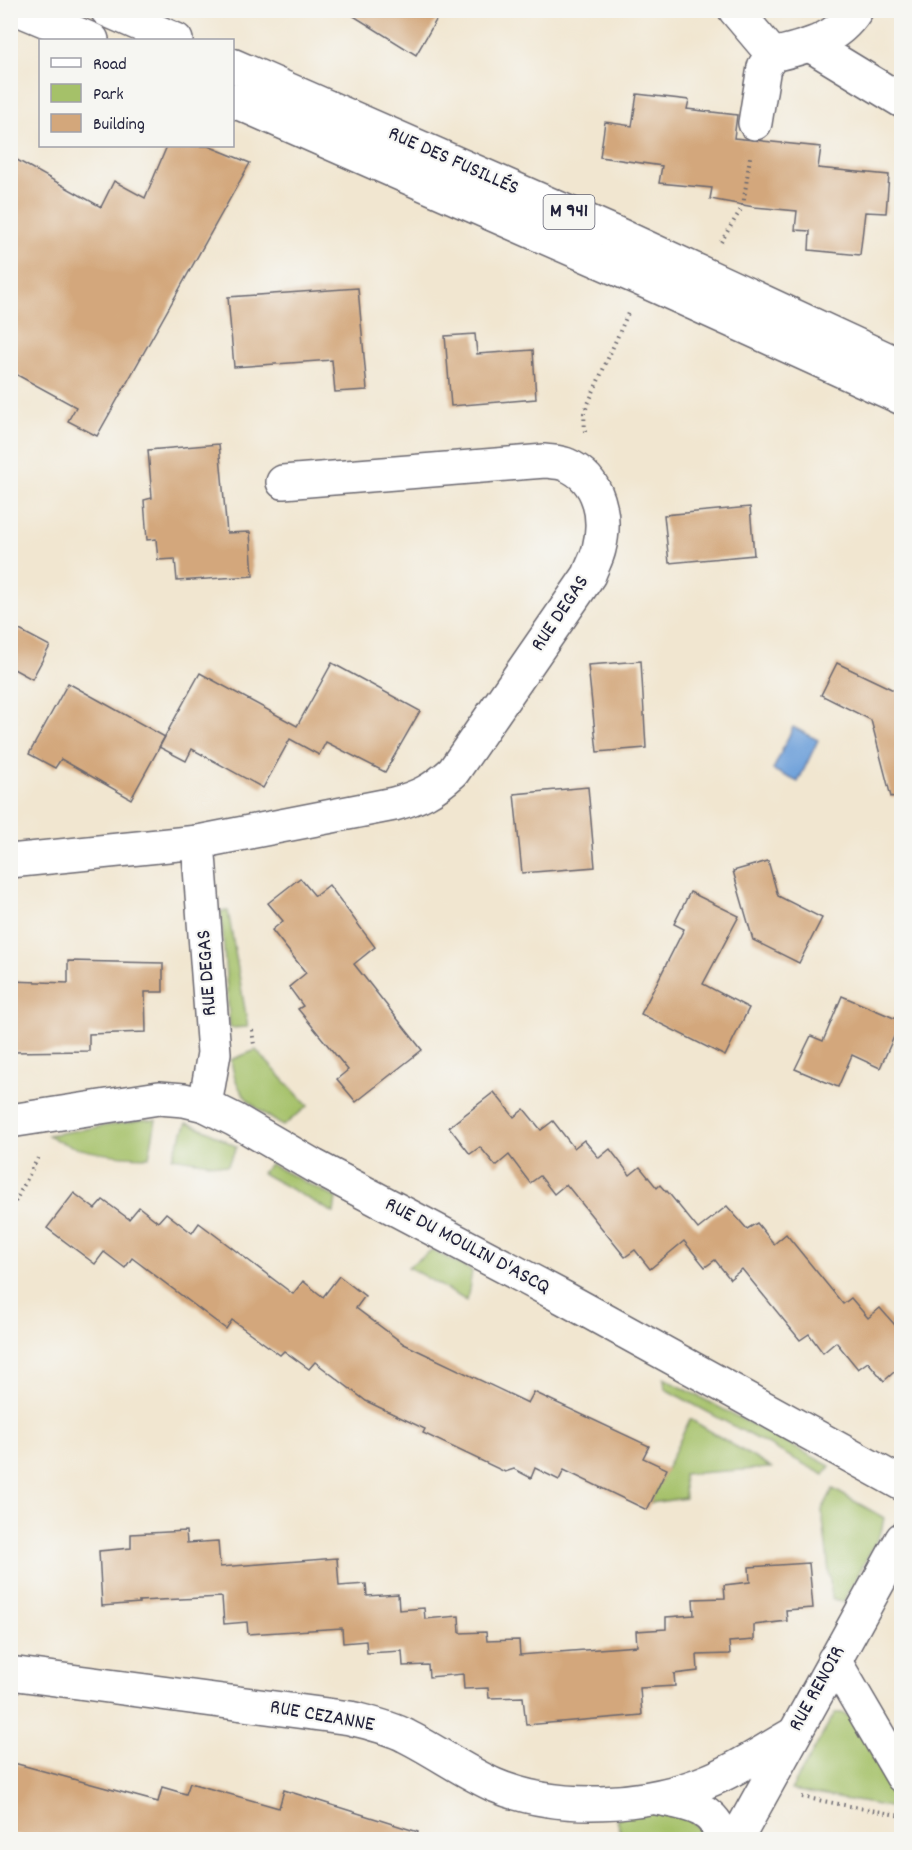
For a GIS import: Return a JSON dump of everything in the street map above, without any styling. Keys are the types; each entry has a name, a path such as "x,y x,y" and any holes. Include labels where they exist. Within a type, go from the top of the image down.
{"street":[{"path":"20,10 90,39"},
{"path":"107,10 174,39"},
{"path":"735,10 772,55"},
{"path":"755,123 764,68 772,55 810,45 826,38 840,29 855,10"},
{"path":"810,45 902,100"},
{"name":"RUE DES FUSILLÉS","path":"234,66 615,232 902,366"},
{"name":"RUE DES FUSILLÉS","path":"234,101 640,279 902,398"},
{"path":"283,482 544,461 566,464 586,477"},
{"name":"RUE DEGAS","path":"10,861 198,842 394,804 420,797 437,787 453,772 589,575 599,549 602,525 600,500 586,477"},
{"name":"RUE DEGAS","path":"198,842 214,1053 205,1104"},
{"name":"RUE DU MOULIN D'ASCQ","path":"25,1118 159,1098 205,1104 314,1166 574,1304 902,1484"},
{"name":"RUE RENOIR","path":"736,1839 902,1539"},
{"path":"834,1660 902,1776"},
{"name":"RUE CEZANNE","path":"10,1673 350,1718 405,1735 495,1785 539,1798 564,1802 607,1803 655,1797 708,1781 792,1735"},
{"name":"RUE CEZANNE","path":"655,1797 696,1806 712,1818 724,1839"}],"path":[{"path":"720,244 743,206 755,123"},
{"path":"586,477 584,413 630,309"},
{"path":"10,1219 15,1202 46,1143 25,1118"},
{"path":"763,1790 902,1816"}],"green space":[{"path":"221,911 228,911 248,1027 230,1028"},
{"path":"256,1050 308,1106 283,1126 248,1100 237,1084 233,1073 231,1060"},
{"path":"142,1120 156,1120 149,1157 110,1155 70,1146 48,1135"},
{"path":"187,1123 206,1130 237,1147 227,1166 172,1157"},
{"path":"270,1164 336,1198 334,1213 262,1173"},
{"path":"432,1250 472,1271 467,1301 408,1267"},
{"path":"664,1378 830,1466 824,1475 665,1389"},
{"path":"690,1419 771,1468 683,1474 685,1498 650,1503"},
{"path":"833,1489 884,1518 881,1532 843,1602 832,1599 822,1510"},
{"path":"835,1713 847,1715 856,1724 901,1809 791,1790"},
{"path":"664,1811 689,1820 702,1833 704,1839 622,1839 617,1818"}],"water":[{"path":"793,727 818,740 798,782 773,770"}],"building":[{"path":"344,10 442,10 416,55"},
{"path":"637,94 689,100 687,109 737,115 734,138 821,147 818,168 889,175 886,213 865,212 860,255 809,250 810,231 795,230 797,211 754,207 710,199 712,188 659,183 662,166 600,157 605,122 632,126"},
{"path":"167,147 210,147 250,163 97,436 68,421 76,407 10,371 10,156 101,207 114,181 145,198"},
{"path":"358,288 367,390 335,392 332,360 234,367 228,297"},
{"path":"475,334 477,354 533,350 536,399 451,406 445,336"},
{"path":"219,444 227,533 250,532 253,576 177,581 175,559 158,560 156,539 147,540 144,500 152,498 148,450"},
{"path":"750,507 754,555 669,563 664,515"},
{"path":"10,625 50,646 32,679 10,667"},
{"path":"641,661 646,748 597,752 588,665"},
{"path":"332,663 420,711 385,772 326,742 319,755 290,739 263,788 192,749 186,761 159,747 200,673 297,726"},
{"path":"837,663 902,694 902,795 891,797 871,720 821,695"},
{"path":"68,683 165,737 131,799 61,759 55,768 29,754"},
{"path":"588,787 595,867 522,873 514,794"},
{"path":"768,861 778,896 822,918 799,963 753,940 733,871"},
{"path":"300,878 315,896 329,885 375,947 354,964 422,1050 356,1102 337,1079 348,1070 298,1009 303,1006 289,987 306,973 272,930 283,921 268,903"},
{"path":"690,892 739,916 703,984 749,1008 725,1056 641,1014 684,929 674,924"},
{"path":"68,961 163,963 163,992 145,992 146,1032 89,1034 89,1051 10,1052 10,981 68,983"},
{"path":"842,996 901,1021 880,1068 852,1055 838,1087 795,1069 811,1036 823,1041"},
{"path":"494,1092 514,1117 524,1109 541,1130 553,1121 574,1148 584,1140 599,1158 610,1149 630,1175 640,1167 657,1188 660,1185 667,1191 698,1229 727,1206 747,1229 757,1223 774,1244 786,1234 843,1304 851,1298 868,1318 880,1308 902,1333 902,1365 884,1381 868,1362 858,1369 836,1342 823,1353 809,1334 800,1340 742,1269 730,1279 715,1260 705,1267 684,1241 650,1269 635,1250 625,1257 566,1184 554,1194 540,1176 530,1183 509,1155 496,1166 480,1147 470,1154 449,1127"},
{"path":"74,1193 95,1209 103,1200 129,1219 139,1207 158,1222 166,1213 192,1233 199,1223 293,1294 303,1281 323,1297 339,1276 365,1296 356,1308 404,1344 528,1403 534,1392 649,1446 643,1458 667,1469 647,1510 564,1470 559,1480 535,1468 531,1478 514,1469 505,1472 423,1433 425,1429 366,1401 315,1362 309,1369 284,1351 280,1355 232,1320 226,1329 132,1258 125,1268 104,1252 95,1264 47,1228"},
{"path":"186,1531 187,1543 218,1541 220,1567 337,1558 339,1586 366,1584 367,1596 398,1594 399,1610 424,1608 425,1619 459,1616 460,1633 486,1632 487,1641 519,1640 520,1655 637,1646 636,1631 666,1629 666,1617 694,1615 693,1599 725,1598 724,1585 750,1582 749,1567 809,1563 813,1608 786,1610 787,1621 754,1625 754,1640 729,1642 730,1654 697,1655 698,1671 674,1674 675,1686 640,1688 642,1715 526,1725 523,1697 489,1698 488,1688 464,1689 463,1674 429,1677 428,1665 403,1666 402,1651 367,1653 366,1641 343,1643 342,1628 248,1634 247,1622 224,1624 222,1597 139,1601 139,1603 102,1606 99,1551 131,1548 131,1534"},
{"path":"10,1762 158,1802 162,1787 186,1794 190,1783 279,1808 284,1790 418,1832 416,1839 32,1839 10,1833"}]}
